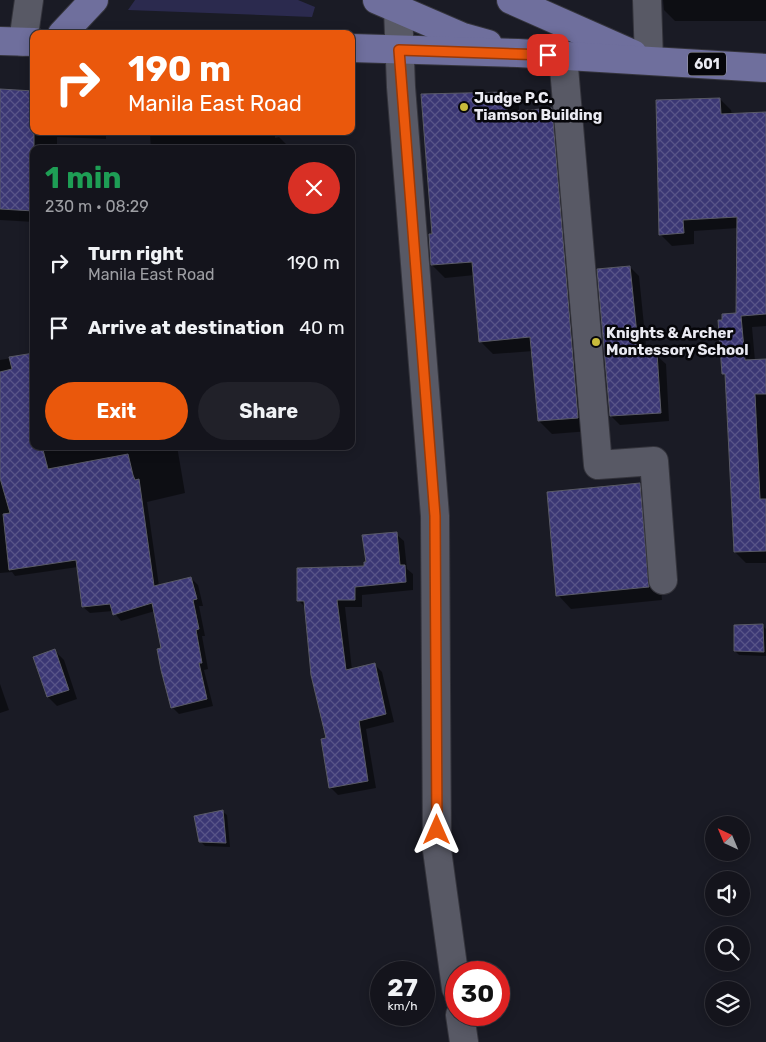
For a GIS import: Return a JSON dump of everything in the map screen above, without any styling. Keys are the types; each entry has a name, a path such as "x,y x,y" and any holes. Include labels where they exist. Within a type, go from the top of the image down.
{"main road":[{"path":"66,30 94,0"},
{"path":"511,0 649,60"},
{"path":"387,4 463,37 518,53"},
{"name":"601","path":"355,48 518,53 766,68"}],"street":[{"path":"19,42 29,0"},
{"path":"647,0 649,60"},
{"path":"387,4 399,50 435,516 437,850 452,961"},
{"path":"563,56 598,465 654,461 664,580"},
{"path":"462,1026 464,1042"}],"shaded area":[{"path":"135,0 298,0 315,7 312,17 128,10"}],"building":[{"path":"0,89 30,91 30,135 34,135 34,145 30,145 30,211 0,209"},
{"path":"507,92 507,112 552,108 578,418 538,421 530,337 479,342 472,262 431,265 429,234 432,234 421,94"},
{"path":"720,98 721,114 766,112 766,314 741,316 745,360 766,359 766,394 755,394 760,499 766,499 766,551 734,552 725,374 722,374 718,320 722,320 722,314 736,313 737,217 683,220 684,233 659,235 656,100"},
{"path":"630,266 639,354 657,353 661,413 610,416 597,269"},
{"path":"30,354 30,450 43,450 48,469 128,454 135,480 139,479 154,586 191,577 197,599 193,600 199,629 196,630 202,663 199,663 207,699 171,708 157,649 161,648 152,603 113,615 110,604 82,607 76,560 9,570 3,514 10,513 0,478 0,372 12,369 9,357"},
{"path":"640,483 649,587 556,596 547,492"},
{"path":"397,532 400,565 405,565 406,582 355,587 355,600 337,600 346,670 375,663 386,714 359,721 368,781 329,788 321,739 326,738 311,675 304,601 297,601 297,568 364,566 364,562 366,562 362,535"},
{"path":"763,624 764,652 734,651 734,625"},
{"path":"55,649 69,690 47,697 33,657"},
{"path":"223,810 226,843 199,842 194,816"}],"place":[{"name":"Judge P.C. Tiamson Building","path":"464,107"},
{"name":"Knights & Archer Montessory School","path":"596,342"}],"route":[{"path":"437,830 435,516 399,50 548,55"}]}
